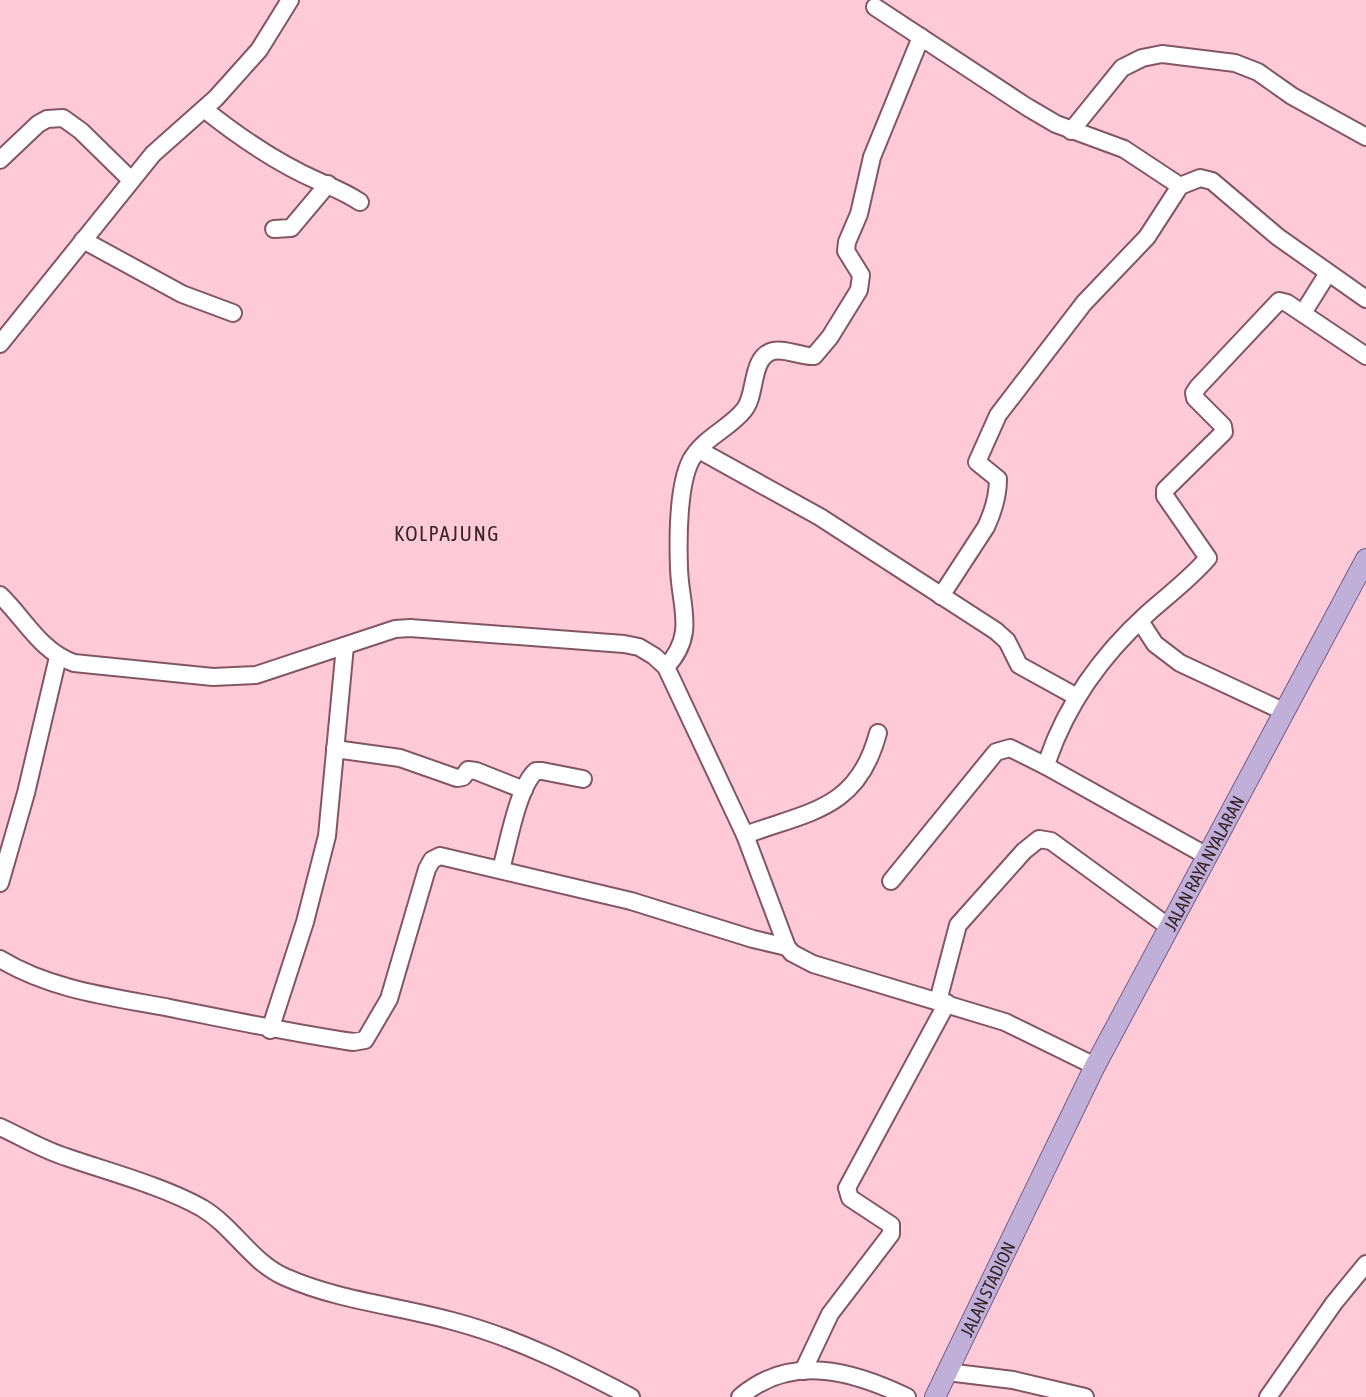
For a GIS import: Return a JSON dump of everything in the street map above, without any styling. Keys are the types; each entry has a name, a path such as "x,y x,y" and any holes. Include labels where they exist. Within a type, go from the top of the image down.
{"main road":[{"name":"JALAN RAYA NYALARAN","path":"1042,1174 1095,1066 1366,559"},
{"name":"JALAN STADION","path":"935,1397 1042,1174"}],"street":[{"path":"2,335 153,153 204,109 259,50 290,0"},
{"path":"875,7 1027,107 1071,131 1124,149 1180,186"},
{"path":"666,667 681,647 685,625 684,596 679,571 680,530 685,477 691,460 707,439 742,413 749,404 760,362 766,355 772,351 784,351 814,356 852,306 859,290 861,275 846,251 847,242 859,214 870,164 921,37"},
{"path":"1071,131 1122,68 1142,58 1162,54 1235,63 1258,72 1292,96 1366,137"},
{"path":"204,109 259,149 360,202"},
{"path":"0,160 38,124 47,119 63,118 81,131 131,180"},
{"path":"940,596 986,528 997,497 998,479 977,462 998,415 1084,303 1147,237 1180,186 1200,177 1212,181 1278,237 1366,299"},
{"path":"274,229 291,228 328,184"},
{"path":"83,240 182,294 233,313"},
{"path":"1303,313 1328,273"},
{"path":"1046,766 1053,744 1077,697 1101,661 1208,558 1166,496 1165,490 1224,432 1223,426 1195,398 1194,393 1282,300 1366,356"},
{"path":"699,450 820,517 1002,636 1016,660 1025,669 1077,697"},
{"path":"0,595 44,646 58,657 74,663 233,678 275,670 395,629 439,629 639,647 666,667 745,835 787,947 792,953 813,964 942,1002 1023,1029 1095,1066"},
{"path":"1140,621 1165,654 1285,712"},
{"path":"270,1030 305,922 327,836 345,646"},
{"path":"0,883 26,792 58,657"},
{"path":"745,835 817,809 836,800 853,787 864,772 878,733"},
{"path":"891,881 996,752 1010,748 1207,856"},
{"path":"335,749 400,759 457,778 463,777 468,770 476,771 524,790"},
{"path":"501,869 524,790 531,775 537,771 583,779"},
{"path":"804,1371 830,1314 891,1234 891,1225 850,1198 847,1188 870,1152 942,1002 958,925 1024,851 1039,839 1050,841 1169,927"},
{"path":"0,959 26,974 83,992 270,1030 353,1042 365,1040 389,999 427,869 432,860 440,856 453,857 631,901 753,939 787,947"},
{"path":"0,1127 63,1156 133,1179 202,1208 228,1228 265,1266 286,1278 345,1297 455,1321 508,1337 551,1355 631,1397"},
{"path":"1268,1397 1334,1303 1366,1264"},
{"path":"740,1397 756,1383 786,1373 804,1371 845,1372 908,1397"},
{"path":"947,1372 1013,1380 1085,1397"}],"district":[{"name":"KOLPAJUNG","path":"447,533"}]}
